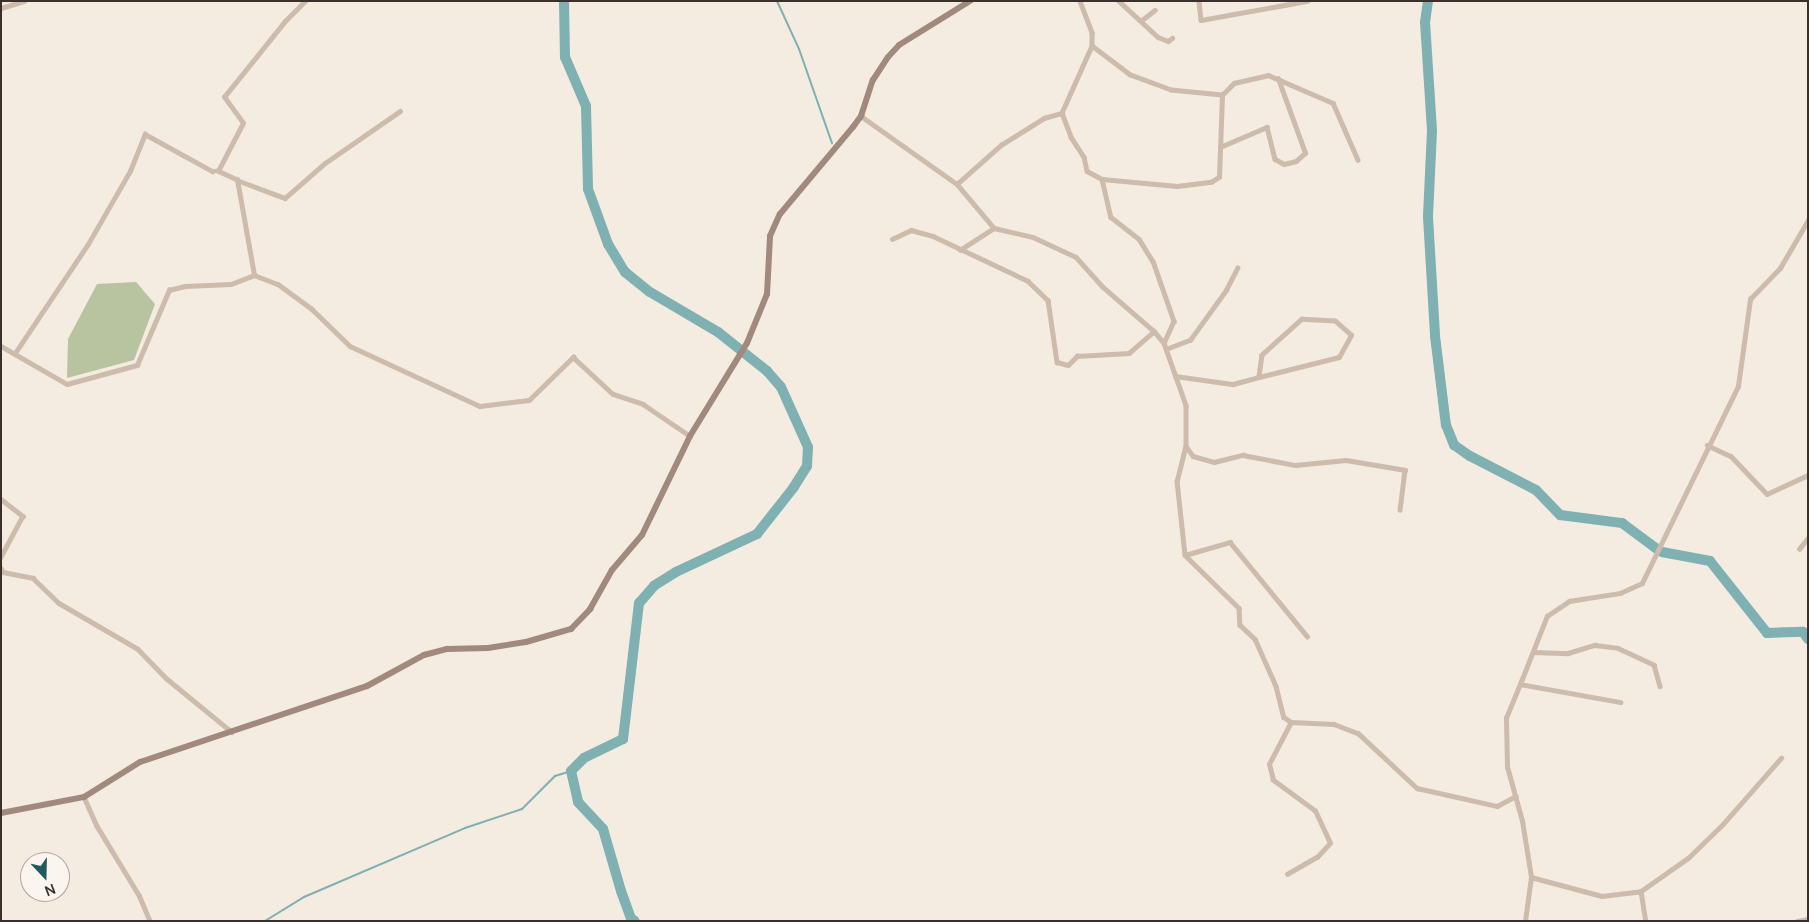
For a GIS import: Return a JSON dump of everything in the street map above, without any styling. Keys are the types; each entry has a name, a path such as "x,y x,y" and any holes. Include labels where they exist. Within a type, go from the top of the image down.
{"street":[{"path":"1,8 24,1"},
{"path":"218,171 244,123 224,97 285,21 305,1"},
{"path":"1,813 84,797 140,762 367,686 424,655 448,649 488,648 526,642 571,629 586,614 612,570 642,534 690,436 747,343 767,294 770,236 780,214 861,116 872,80 888,57 899,45 970,1"},
{"path":"1080,1 1092,33 1092,46 1062,113 1087,171 1102,179 1177,186 1211,182 1219,177 1222,95 1234,84 1268,76 1333,103 1358,160"},
{"path":"1119,1 1142,20 1158,38 1168,41 1172,38"},
{"path":"1199,1 1201,20 1307,1"},
{"path":"1142,20 1155,10"},
{"path":"1092,46 1130,75 1172,90 1222,95"},
{"path":"1220,147 1267,127 1275,158 1284,164 1296,161 1305,153 1278,79"},
{"path":"15,353 84,252 130,171 145,134 212,171 218,171 285,198 325,163 400,111"},
{"path":"957,184 1001,144 1044,118 1062,113"},
{"path":"861,116 957,184 994,228 1033,237 1076,257 1103,288 1154,331 1164,343 1186,406 1186,446 1177,482 1185,555 1238,608 1240,625 1255,639 1276,686 1284,717 1291,722 1334,724 1358,734 1417,788 1497,806 1516,796"},
{"path":"1102,179 1111,217 1139,239 1153,261 1174,321 1164,343"},
{"path":"237,180 254,275"},
{"path":"1525,921 1530,877 1516,796 1507,767 1506,718 1547,616 1569,601 1620,593 1642,583 1707,445 1738,386 1750,299 1780,268 1808,220"},
{"path":"960,250 994,228"},
{"path":"892,239 911,230 933,236 1028,281 1048,300 1057,362 1068,365 1077,356 1129,352 1154,331"},
{"path":"1166,349 1190,340 1226,290 1237,268"},
{"path":"1,346 67,384 137,365 169,290 185,286 231,284 254,275 278,284 312,309 350,346 480,406 529,400 573,357 613,394 643,404 690,436"},
{"path":"1176,376 1233,384 1338,357 1352,335 1335,321 1302,319 1262,355 1259,377"},
{"path":"1707,445 1731,456 1767,494 1808,475"},
{"path":"1186,446 1193,456 1214,462 1243,455 1295,465 1346,460 1405,470 1400,510"},
{"path":"1,500 23,516 1,557"},
{"path":"1799,549 1808,538"},
{"path":"1185,555 1230,542 1307,636"},
{"path":"1,568 3,572 33,578 59,603 138,649 166,678 232,732"},
{"path":"1533,652 1568,653 1595,645 1618,648 1654,665 1660,686"},
{"path":"1520,684 1620,702"},
{"path":"1287,874 1317,857 1330,843 1315,811 1273,780 1269,764 1291,722"},
{"path":"1530,877 1602,896 1641,891 1688,858 1723,824 1781,758"},
{"path":"84,797 97,826 139,894 150,921"},
{"path":"1641,891 1646,921"},
{"path":"1797,921 1808,919"}],"green space":[{"path":"136,282 155,304 134,360 67,378 68,339 97,284"}],"waterway":[{"path":"564,1 565,57 586,106 588,189 608,244 625,272 650,292 718,332 767,371 781,387 808,447 807,466 794,487 757,534 676,572 654,586 639,603 623,739 584,758 571,771 578,802 603,829 621,891 631,919 635,921"},
{"path":"777,1 799,49 832,143"},
{"path":"1428,1 1425,22 1432,131 1428,217 1435,336 1446,425 1454,445 1470,456 1536,490 1560,515 1622,523 1657,549"},
{"path":"1662,552 1710,561 1767,633 1803,632 1808,639"},
{"path":"265,921 304,897 465,828 522,809 555,776 571,771"}]}
